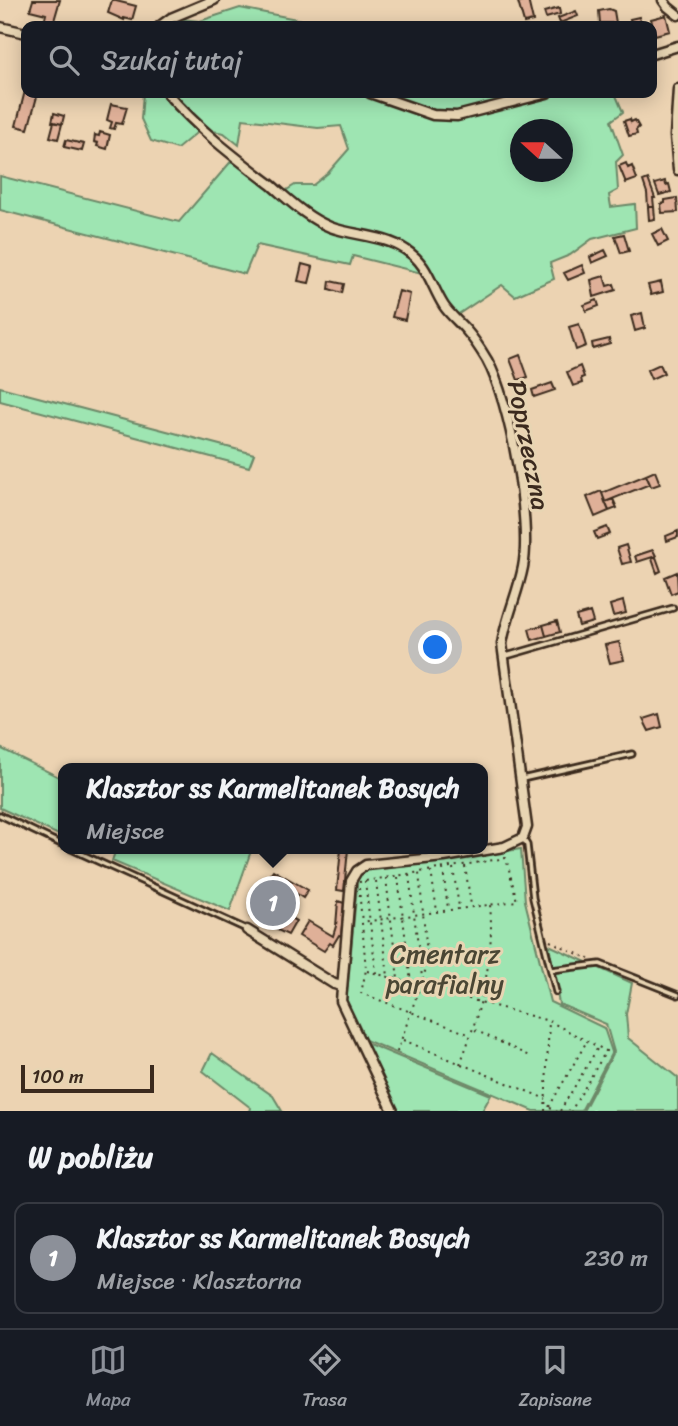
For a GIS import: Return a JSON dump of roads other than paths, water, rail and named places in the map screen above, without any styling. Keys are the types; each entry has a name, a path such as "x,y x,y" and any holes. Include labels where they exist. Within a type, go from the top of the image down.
{"street":[{"path":"167,21 214,0"},
{"path":"663,0 678,15"},
{"path":"0,27 21,32"},
{"path":"657,52 678,46"},
{"path":"678,89 675,136 678,170"},
{"name":"Poprzeczna","path":"172,98 200,129 310,218 330,227 387,242 406,250 424,266 445,308 467,331 486,359 505,404 523,502 523,567 505,625 502,644 522,779 527,827 523,838"},
{"path":"384,98 433,115 457,116 527,98"},
{"path":"488,850 503,847 523,838"},
{"path":"393,1111 342,1006 351,881 360,868 366,865 462,854"},
{"path":"247,930 334,984 342,986"}],"lane":[{"path":"503,657 673,608"},
{"path":"522,779 632,754"},
{"path":"0,815 58,843"},
{"path":"523,838 527,845 533,898 556,992"},
{"path":"82,854 247,930"},
{"path":"551,970 600,964 678,995"}],"place":[{"name":"Klasztor ss Karmelitanek Bosych","path":"273,903"}],"park label":[{"name":"Cmentarz parafialny","path":"445,969"}]}
